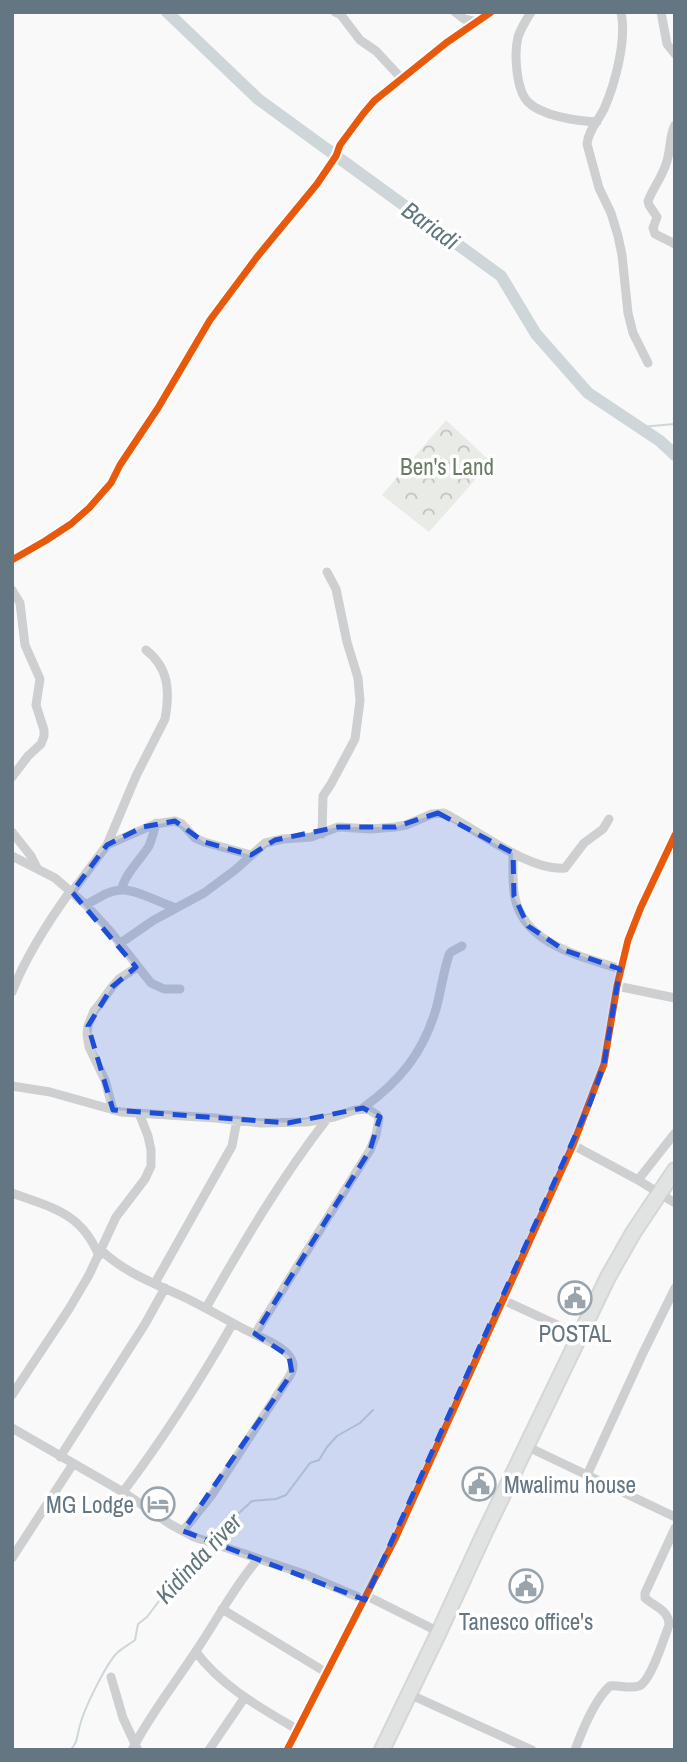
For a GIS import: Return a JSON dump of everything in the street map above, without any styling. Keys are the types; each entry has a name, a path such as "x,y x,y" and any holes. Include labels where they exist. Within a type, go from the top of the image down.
{"highway":[{"path":"382,1750 579,1335 627,1244 675,1170"}],"street":[{"path":"335,12 341,15 360,40 376,51 402,79"},
{"path":"455,12 464,19 477,22"},
{"path":"12,560 71,524 111,483 221,305 317,184 362,114 446,43 491,12"},
{"path":"531,12 517,39 517,64 522,92 528,102 544,112 569,119 597,122"},
{"path":"621,12 620,56 608,100 587,136 591,162 618,236 628,313 648,363"},
{"path":"662,12 667,44 675,54"},
{"path":"675,125 665,167 648,201 657,217 653,232 675,244"},
{"path":"322,834 323,796 355,739 360,701 358,678 335,589 327,572"},
{"path":"12,590 20,603 25,645 40,679 36,705 44,730 41,744 12,776"},
{"path":"12,992 38,939 107,845 136,776 165,719 167,694 164,672 161,664 146,650"},
{"path":"119,944 154,920 204,893 265,843 275,840 311,837 343,827 395,827 432,814 444,813 513,853 546,868 565,868 584,844 603,829 609,819"},
{"path":"107,845 143,827 175,821 182,824 195,838 251,855"},
{"path":"122,890 126,876 137,865 149,845 156,824"},
{"path":"12,832 37,868"},
{"path":"287,1750 401,1527 573,1145 604,1064 620,968 628,940 641,907 672,848 675,835"},
{"path":"513,853 514,896 528,926 564,950 620,968"},
{"path":"12,856 55,878 71,891 119,944 146,980 164,989 180,989"},
{"path":"86,905 114,891 122,890 176,908"},
{"path":"12,1086 50,1092 113,1110 288,1124 327,1119 363,1108 395,1082 414,1057 431,1025 449,955 451,951 462,946"},
{"path":"113,1110 104,1080 89,1047 88,1026 94,1011 112,987 136,967"},
{"path":"617,986 675,998"},
{"path":"255,1334 370,1150 379,1119 371,1110 363,1108"},
{"path":"12,1395 69,1309 100,1253 116,1217 145,1179 151,1166 148,1136 139,1113"},
{"path":"206,1308 274,1195 327,1119"},
{"path":"155,1283 232,1146 237,1120"},
{"path":"638,1180 675,1133"},
{"path":"573,1145 675,1203"},
{"path":"12,1194 54,1207 69,1216 88,1235 100,1253 255,1334 277,1347 292,1361 292,1373 211,1496 183,1531"},
{"path":"60,1457 165,1288"},
{"path":"587,1475 675,1288"},
{"path":"503,1300 579,1335"},
{"path":"123,1493 167,1430 233,1323"},
{"path":"12,1428 183,1531 366,1598 439,1632"},
{"path":"526,1446 675,1517"},
{"path":"12,1558 73,1464"},
{"path":"575,1750 604,1691 610,1686 641,1685 651,1668 669,1625 669,1618 666,1612 645,1598 645,1594 675,1528"},
{"path":"135,1748 154,1713 235,1586 258,1559"},
{"path":"222,1609 327,1672"},
{"path":"196,1651 219,1678 298,1730"},
{"path":"111,1677 135,1748"},
{"path":"409,1694 532,1750"},
{"path":"209,1750 245,1697"}],"highlighted area":[{"path":"438,813 513,853 514,896 528,926 564,950 620,969 604,1064 590,1103 365,1600 183,1531 292,1373 289,1356 255,1334 370,1150 380,1117 363,1108 288,1123 113,1110 88,1026 112,987 136,967 72,892 107,845 143,827 175,821 204,842 251,855 275,840 338,827 395,827"}],"green space":[{"name":"Ben's Land","path":"446,420 491,462 429,532 382,495"}],"waterway":[{"name":"Bariadi","path":"167,12 258,99 501,276 536,334 588,393 660,441 675,455"},
{"path":"640,427 675,424"},
{"name":"Kidinda river","path":"211,1539 252,1501 276,1499 286,1495 310,1463 319,1460 337,1436 360,1423 373,1410"},
{"name":"Kidinda river","path":"70,1750 76,1742 82,1718 107,1667 117,1653 135,1640 138,1624 147,1617 204,1545"}],"cycle path":[{"path":"12,560 71,524 111,483 210,320 317,184 336,156 340,145 374,101 446,43 491,12"},
{"path":"287,1750 395,1539 573,1145 604,1064 628,940 675,835"}],"place":[{"name":"POSTAL","path":"575,1298"},
{"name":"Mwalimu house","path":"479,1484"},
{"name":"MG Lodge","path":"158,1504"},
{"name":"Tanesco office's","path":"526,1586"}]}
